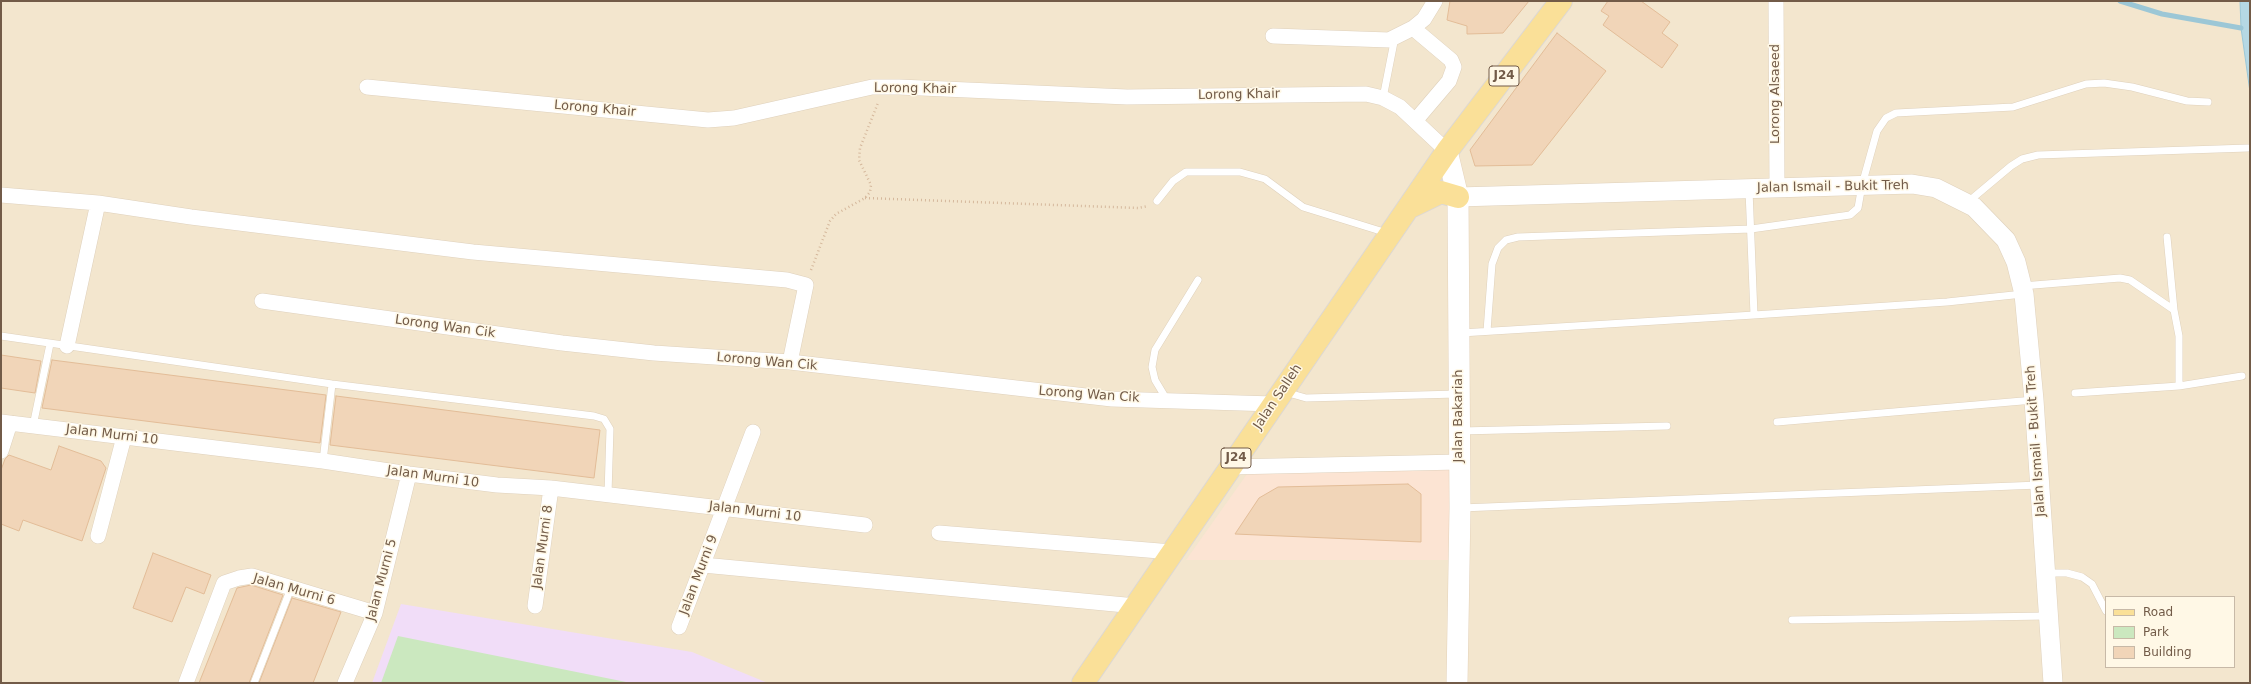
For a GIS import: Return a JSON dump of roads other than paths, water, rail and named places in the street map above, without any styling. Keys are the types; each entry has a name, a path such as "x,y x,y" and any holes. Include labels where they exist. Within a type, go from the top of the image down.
{"main road":[{"name":"J24","path":"1406,210 1447,151 1561,1"},
{"name":"Jalan Bakariah","path":"1447,151 1458,197 1460,508 1457,683"},
{"path":"1406,210 1441,192 1458,197"},
{"name":"Jalan Salleh","path":"1083,683 1406,210"}],"street":[{"path":"1273,36 1389,40 1413,28 1424,19 1435,1"},
{"name":"Lorong Alsaeed","path":"1776,1 1777,188"},
{"path":"1413,28 1451,60 1454,67 1449,81 1415,122"},
{"name":"Lorong Khair","path":"367,87 708,120 734,118 872,87 1127,97 1366,94 1383,98 1400,107 1447,151"},
{"name":"Jalan Ismail - Bukit Treh","path":"1458,197 1912,184 1936,188 1974,207 2006,240 2016,262 2023,290 2034,400 2047,616 2053,683"},
{"path":"1,195 98,203 191,217 473,252 787,280 806,285 790,362"},
{"path":"67,346 98,203"},
{"name":"Lorong Wan Cik","path":"262,301 562,343 654,353 790,362 1104,398 1167,400 1279,396"},
{"path":"1,451 5,423"},
{"name":"Jalan Murni 10","path":"5,423 323,460 409,474 497,485 551,488 608,494 865,525"},
{"name":"Jalan Murni 9","path":"679,627 753,432"},
{"path":"98,536 124,437"},
{"path":"1230,467 1459,462"},
{"name":"Jalan Murni 5","path":"345,683 375,613 409,474"},
{"name":"Jalan Murni 8","path":"534,606 551,488"},
{"path":"939,533 1172,552"},
{"path":"703,565 1136,606"},
{"name":"Jalan Murni 6","path":"186,683 224,583 252,576 375,613"}],"lane":[{"path":"1383,98 1395,37"},
{"path":"1487,331 1492,264 1498,248 1506,240 1518,237 1751,229 1850,215 1858,208 1862,185 1877,131 1886,118 1896,112 2013,107 2086,84 2104,83 2132,87 2187,101 2208,102"},
{"path":"1967,203 2011,166 2022,159 2038,155 2248,148"},
{"path":"1157,201 1172,181 1186,172 1240,172 1265,179 1303,208 1389,234"},
{"path":"1749,189 1754,315"},
{"path":"2167,237 2174,310 2179,336 2179,386"},
{"path":"1459,333 1948,302 2023,290 2120,278 2130,280 2174,310"},
{"path":"1167,400 1155,380 1152,367 1155,350 1198,280"},
{"path":"1,336 332,384 594,416 604,419 610,429 608,494"},
{"path":"33,426 50,344"},
{"path":"2076,393 2179,386 2242,376"},
{"path":"323,460 332,384"},
{"path":"1279,396 1292,394 1306,398 1459,394"},
{"path":"1777,422 2034,400"},
{"path":"1459,431 1667,426"},
{"path":"1460,508 2039,485"},
{"path":"2045,573 2067,573 2082,577 2092,584 2105,609"},
{"path":"254,683 291,588"},
{"path":"1792,620 2047,616"}],"water":[{"path":"2240,1 2250,1 2250,92 2241,28"}],"waterway":[{"path":"2120,1 2162,14 2241,28"}]}
